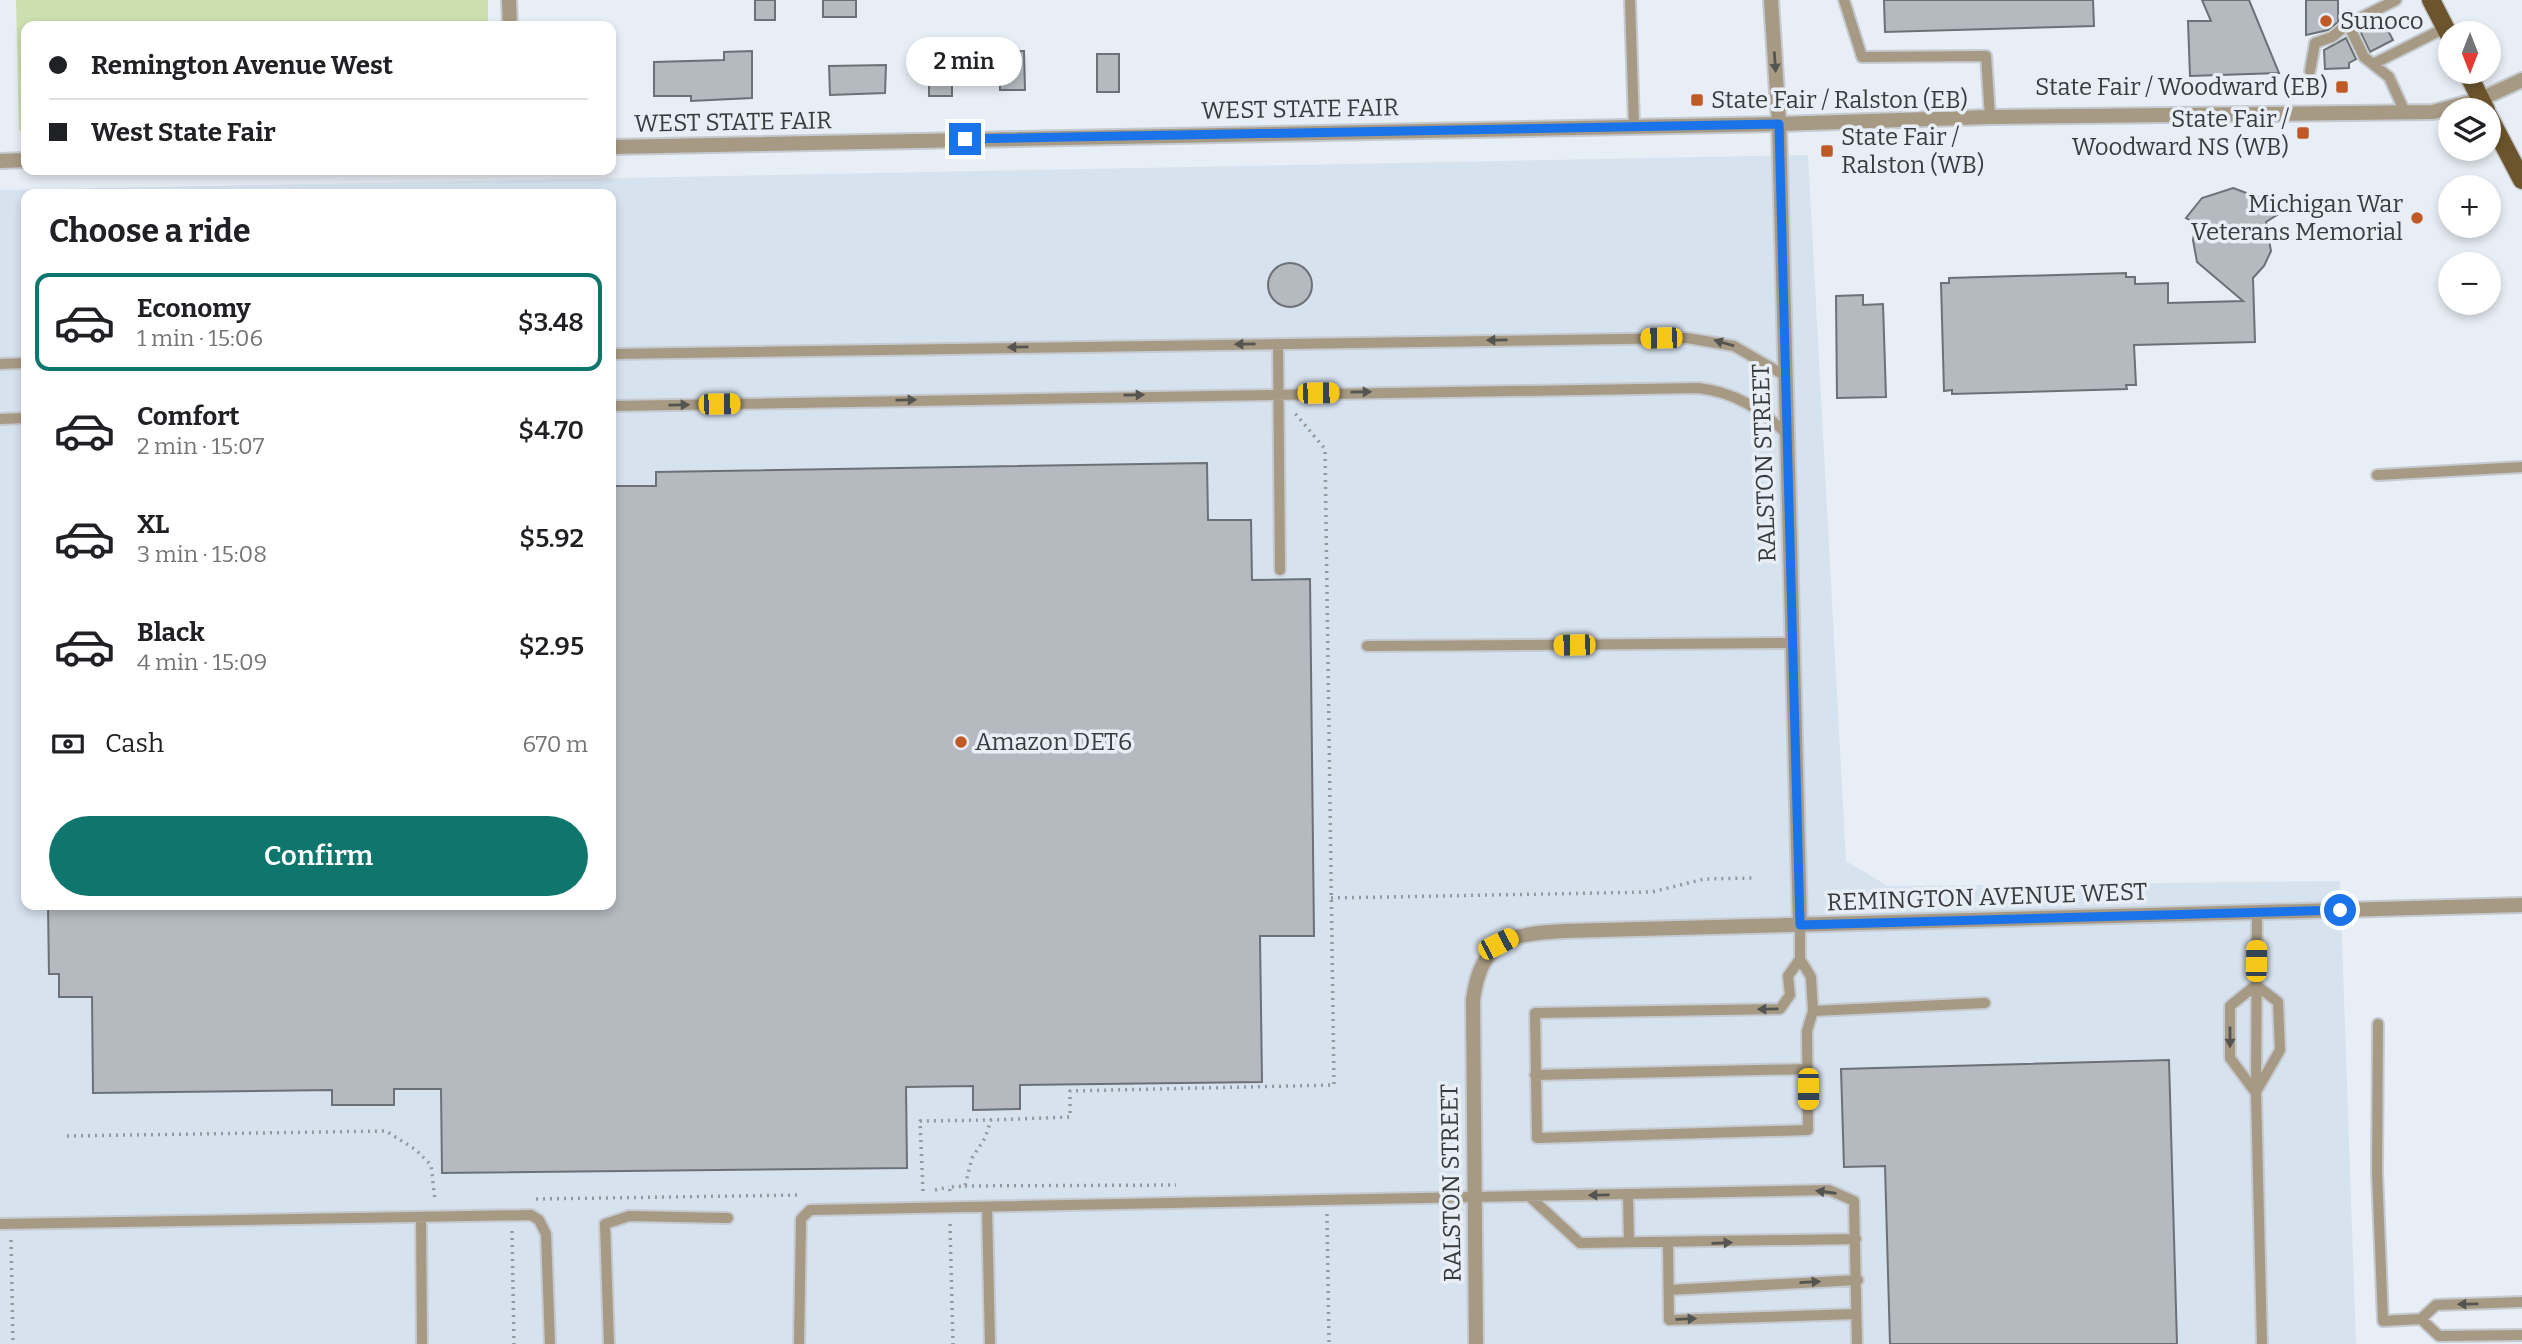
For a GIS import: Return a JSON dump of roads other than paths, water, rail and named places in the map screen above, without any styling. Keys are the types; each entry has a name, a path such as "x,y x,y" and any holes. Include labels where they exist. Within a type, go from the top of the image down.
{"main road":[{"path":"2431,0 2442,21"},
{"path":"2501,139 2522,180"}],"street":[{"path":"509,0 510,21"},
{"name":"RALSTON STREET","path":"1770,0 1779,124 1800,925"},
{"name":"WEST STATE FAIR","path":"2498,98 2522,80"},
{"name":"WEST STATE FAIR","path":"616,147 1779,124 1990,117 2438,112"},
{"path":"0,161 21,160"},
{"name":"REMINGTON AVENUE WEST","path":"1472,1021 1479,968 1498,944 1514,936 1564,931 2522,905"},
{"name":"RALSTON STREET","path":"1472,1021 1476,1344"}],"lane":[{"path":"1630,0 1634,125"},
{"path":"1844,0 1862,57 1986,57 1990,117"},
{"path":"2311,71 2315,43 2332,37 2348,24 2396,0"},
{"path":"2348,24 2364,57 2389,77 2404,110"},
{"path":"2373,64 2438,37"},
{"path":"616,354 1687,338 1734,346 1784,375"},
{"path":"1278,344 1280,570"},
{"path":"0,364 21,363"},
{"path":"616,406 1698,388 1714,390 1747,402 1786,432"},
{"path":"0,419 21,418"},
{"path":"2377,475 2522,467"},
{"path":"1367,646 1793,643"},
{"path":"2257,912 2256,1093 2262,1344"},
{"path":"1800,925 1800,959 1811,977 1814,1012 1807,1031 1808,1130 1537,1138 1535,1013 1780,1009 1790,995 1788,976 1800,959"},
{"path":"2256,985 2278,1002 2280,1050 2256,1093"},
{"path":"2256,985 2230,1006 2230,1058 2256,1093"},
{"path":"1814,1012 1985,1003"},
{"path":"2378,1024 2376,1172 2383,1321 2421,1319 2436,1305 2522,1303"},
{"path":"1535,1075 1807,1069"},
{"path":"799,1344 801,1219 810,1210 1829,1190 1854,1200 1858,1280 1857,1344"},
{"path":"1628,1195 1629,1242"},
{"path":"1529,1196 1580,1243 1668,1244 1856,1239"},
{"path":"987,1207 990,1344"},
{"path":"0,1224 531,1215 539,1220 547,1234 550,1344"},
{"path":"609,1344 606,1224 629,1216 728,1218"},
{"path":"421,1217 422,1344"},
{"path":"1668,1244 1670,1320 1856,1314"},
{"path":"1669,1290 1858,1280"},
{"path":"2421,1319 2439,1336 2522,1335"}],"place":[{"name":"Sunoco","path":"2326,21"},
{"name":"State Fair / Woodward (EB)","path":"2342,87"},
{"name":"State Fair / Ralston (EB)","path":"1697,100"},
{"name":"State Fair / Woodward NS (WB)","path":"2303,133"},
{"name":"State Fair / Ralston (WB)","path":"1827,151"},
{"name":"Michigan War Veterans Memorial","path":"2417,218"},
{"name":"Amazon DET6","path":"961,742"}]}
